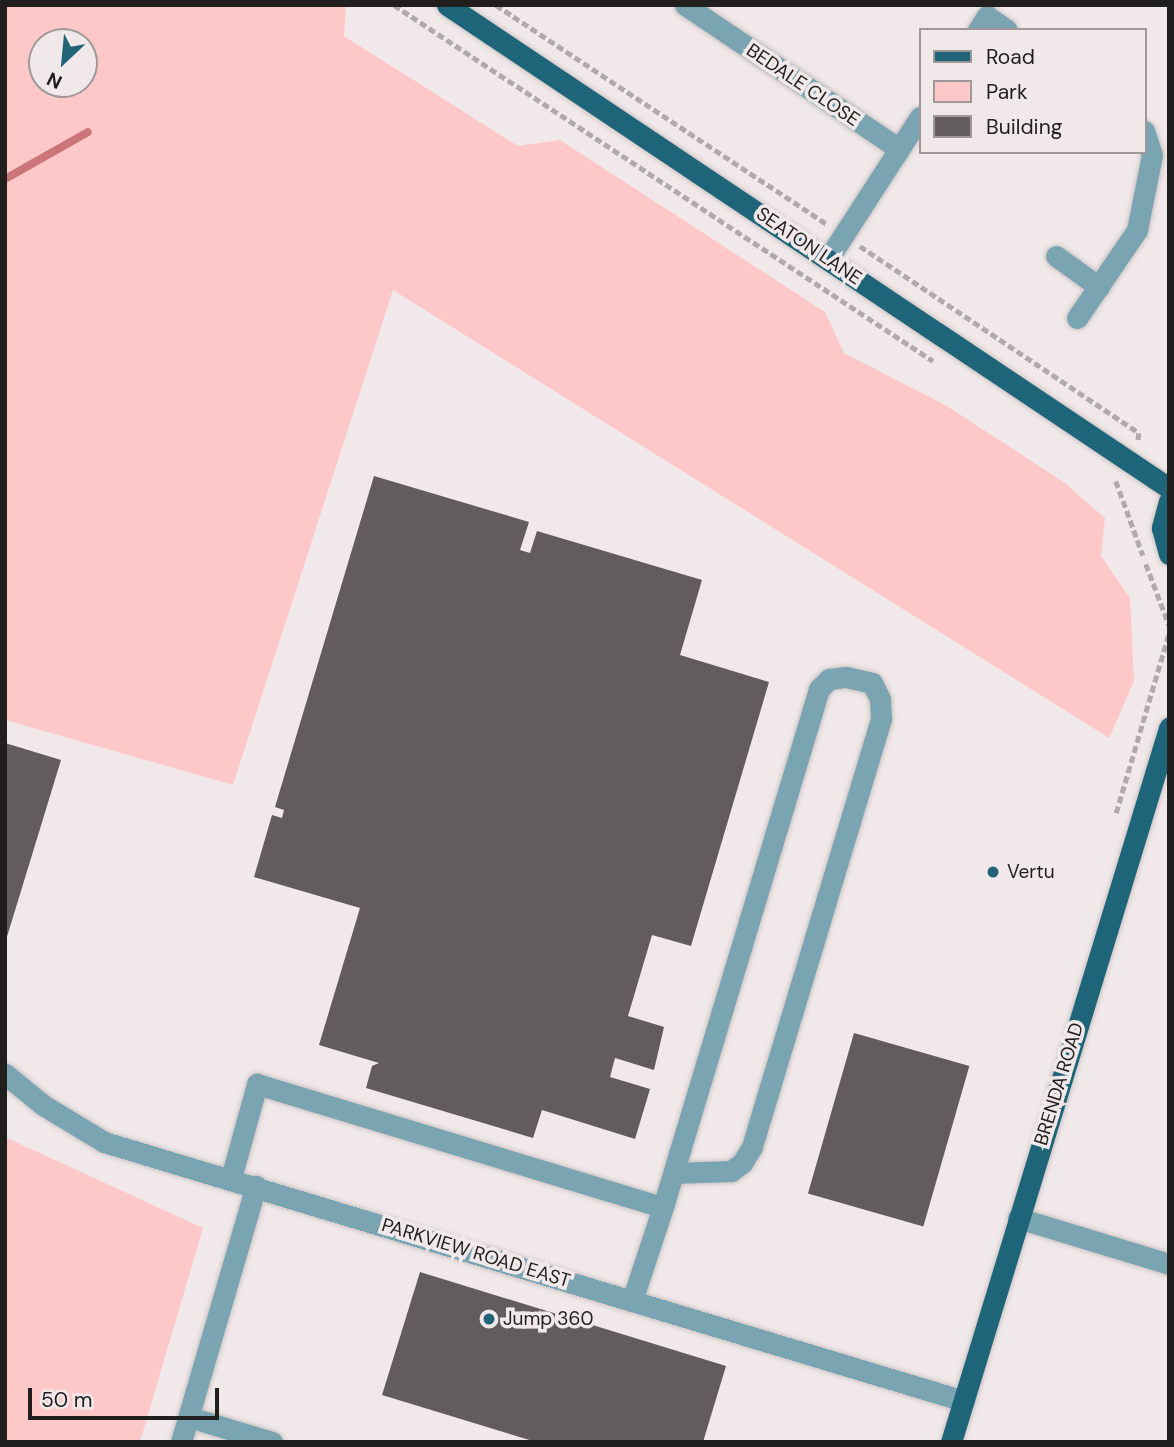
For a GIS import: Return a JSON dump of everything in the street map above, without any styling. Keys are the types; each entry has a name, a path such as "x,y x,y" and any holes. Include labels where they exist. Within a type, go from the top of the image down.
{"main road":[{"name":"SEATON LANE","path":"447,5 1169,488"},
{"path":"1169,501 1162,528 1169,554"},
{"name":"BRENDA ROAD","path":"951,1442 1017,1218 1167,739"}],"street":[{"name":"BEDALE CLOSE","path":"685,5 712,13 899,149"},
{"path":"979,28 987,16 1004,28"},
{"path":"828,259 918,120"},
{"path":"1077,318 1137,230 1143,214 1152,155 1146,137"},
{"path":"1056,256 1099,287"},
{"path":"632,1301 674,1174 820,689 830,679 846,677 872,683 880,699 881,719 752,1147 742,1163 731,1171 674,1174"},
{"name":"PARKVIEW ROAD EAST","path":"5,1074 43,1105 104,1142 231,1178 964,1401"},
{"path":"231,1178 257,1084 663,1207"},
{"path":"181,1442 256,1186"},
{"path":"1017,1218 1169,1264"},
{"path":"189,1417 272,1442"}],"path":[{"path":"394,5 941,366"},
{"path":"496,5 1139,433 1138,447"},
{"path":"1104,473 1116,481 1169,625"},
{"path":"1139,736 1166,654 1169,633"}],"green space":[{"path":"5,5 346,5 344,36 518,146 560,140 825,312 844,353 947,406 1065,483 1105,518 1101,556 1130,598 1134,681 1109,738 393,290 233,785 5,720"},
{"path":"5,1137 203,1228 140,1442 5,1442"}],"building":[{"path":"374,476 529,522 520,550 530,553 537,531 702,580 680,655 769,682 691,946 652,935 628,1016 664,1027 654,1070 615,1058 610,1077 650,1089 635,1139 542,1110 533,1138 366,1088 372,1066 379,1063 319,1045 360,908 254,877 272,815 282,818 284,810 275,807"},
{"path":"5,743 61,760 6,940 5,940"},
{"path":"854,1033 969,1066 923,1227 808,1194"},
{"name":"Jump 360","path":"420,1272 726,1366 703,1442 536,1442 382,1395"}],"waterway":[{"path":"5,179 88,132"}],"place":[{"name":"Vertu","path":"993,872"},
{"name":"Jump 360","path":"489,1319"}]}
